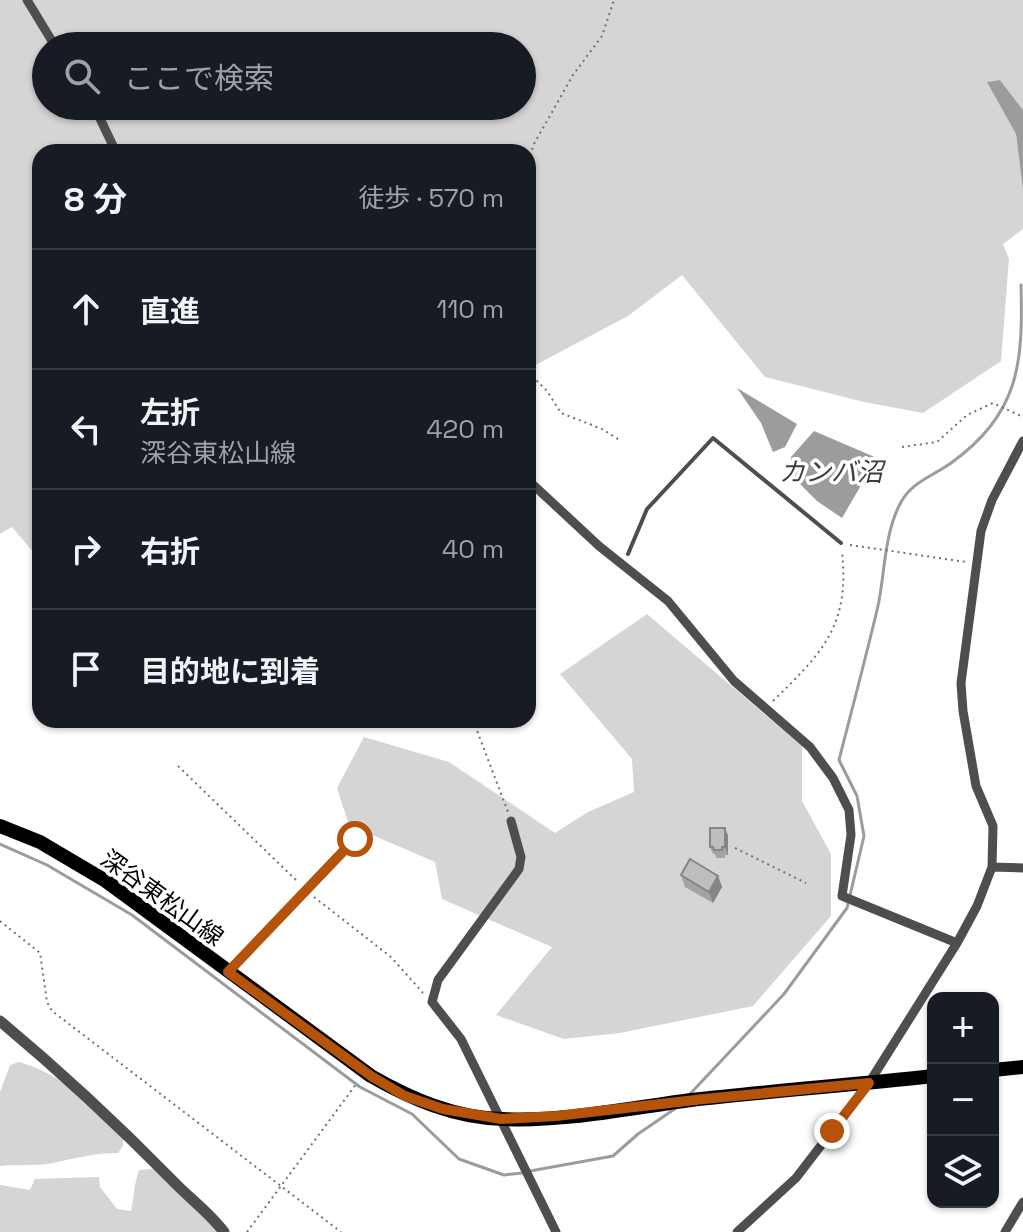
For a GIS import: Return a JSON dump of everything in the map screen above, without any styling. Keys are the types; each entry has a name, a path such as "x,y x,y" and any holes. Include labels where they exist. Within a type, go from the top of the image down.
{"main road":[{"name":"深谷東松山線","path":"0,826 40,842 106,881 365,1072 405,1096 443,1109 501,1119 556,1116 927,1077"},
{"path":"999,1069 1023,1067"}],"street":[{"path":"27,0 46,32"},
{"path":"101,120 112,144"},
{"path":"737,1232 796,1178 869,1083 957,943 977,906 992,867 993,826 976,786 961,683 981,531 992,500 1023,441"},
{"path":"536,487 599,546 668,601 734,681 810,747 833,778 849,810 851,835 842,896 957,943"},
{"path":"511,821 521,857 519,869 438,980 432,1002 461,1039 556,1232"},
{"path":"228,972 355,839"},
{"path":"992,867 1023,868"},
{"path":"0,1021 136,1143 224,1232"},
{"path":"1005,1232 1023,1202"}],"lane":[{"path":"628,554 647,509 713,438 841,543"}],"path":[{"path":"534,144 573,75 602,36 614,0"},
{"path":"536,380 561,413 602,429 621,441"},
{"path":"902,447 937,442 967,415 993,403 1023,417"},
{"path":"766,707 817,659 837,623 844,570 841,543 975,564"},
{"path":"476,728 511,821"},
{"path":"735,848 806,883"},
{"path":"0,921 40,953 47,1002 52,1011 341,1232"},
{"path":"247,1232 365,1072"}],"shaded area":[{"path":"0,0 1023,0 1023,110 1000,80 988,82 1016,134 1023,191 1023,229 1003,244 1009,259 1001,361 923,413 765,377 682,275 628,316 536,365 536,144 32,144 32,551 12,527 0,534"},
{"path":"647,614 802,746 802,801 831,854 831,916 753,1006 620,1033 564,1039 496,1015 552,947 442,899 435,862 349,825 337,788 364,737 449,762 555,833 588,812 634,792 632,759 560,674"},
{"path":"19,1062 63,1083 99,1112 123,1135 123,1146 118,1153 47,1164 0,1166 0,1092 10,1065"},
{"path":"153,1169 177,1184 220,1232 0,1232 0,1185 30,1190 35,1179 99,1177 100,1187 117,1209 131,1211 139,1170"}],"water":[{"path":"1000,80 1023,110 1023,191 1016,134 987,82"},
{"path":"737,388 797,424 785,447 773,452 761,423"},
{"name":"カンバ沼","path":"814,431 877,458 842,518 817,501 795,479 791,457"}],"building":[{"path":"710,828 725,828 725,847 722,850 710,847"},
{"path":"690,859 718,876 709,892 681,875"}],"waterway":[{"path":"690,1094 784,994 847,908 864,836 857,796 839,760 878,606 891,528 900,504 910,490 974,444 1004,405 1018,362 1021,285"},
{"path":"0,844 47,865 132,915 360,1087 412,1114 459,1159 504,1175 522,1173"},
{"path":"530,1171 613,1156 676,1108"}],"route":[{"path":"355,839 228,972 371,1076 405,1096 443,1109 501,1119 869,1083 832,1131"}]}
